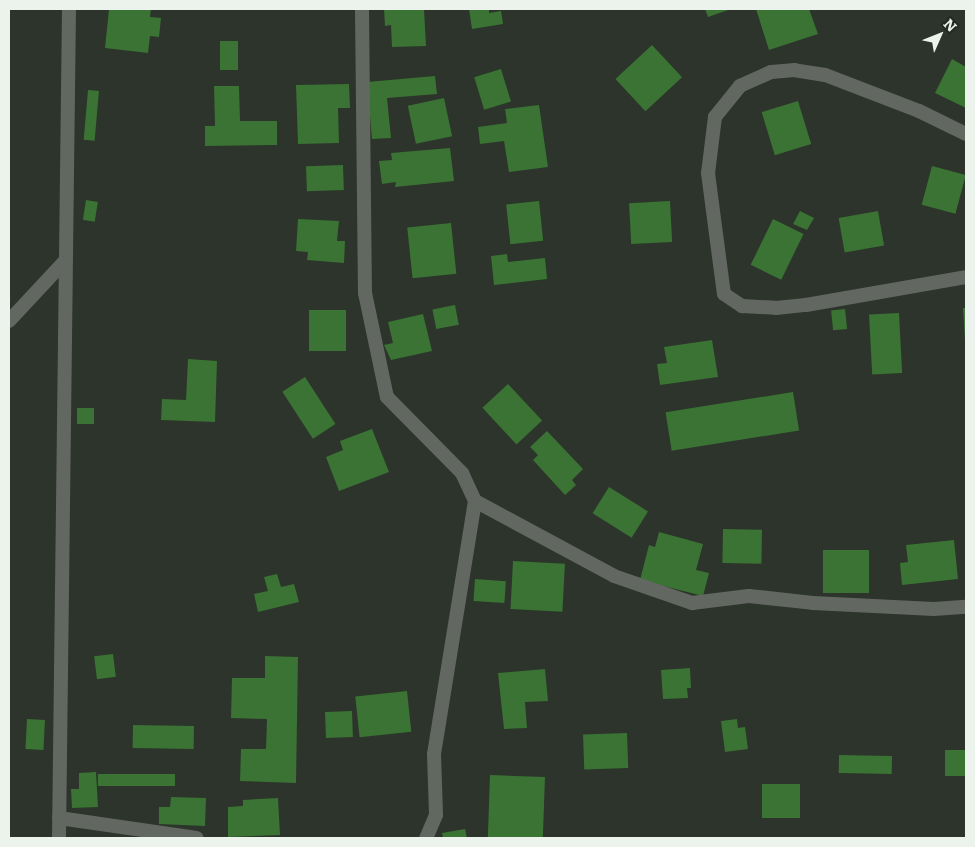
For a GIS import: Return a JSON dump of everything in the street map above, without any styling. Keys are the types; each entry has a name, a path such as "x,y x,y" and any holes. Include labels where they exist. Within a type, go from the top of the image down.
{"street":[{"path":"59,838 64,262 69,9"},
{"path":"362,9 364,294 380,369 387,397 462,473 475,501 434,754 436,815 426,838"},
{"path":"966,134 918,111 825,75 795,70 771,72 740,86 715,116 708,173 724,294 742,306 776,308 806,305 966,276"},
{"path":"9,321 64,262"},
{"path":"475,501 614,576 692,603 749,596 813,603 934,609 966,607"},
{"path":"59,818 197,838"}],"building":[{"path":"109,9 151,9 150,17 161,18 159,37 150,36 148,53 105,48"},
{"path":"384,9 424,9 426,46 392,47 391,25 385,26"},
{"path":"469,9 489,9 489,13 501,11 503,24 472,29"},
{"path":"705,9 731,9 708,17"},
{"path":"756,9 809,9 818,34 769,50"},
{"path":"220,41 238,41 238,70 220,70"},
{"path":"652,45 682,77 645,111 615,79"},
{"path":"952,59 966,67 966,108 935,93"},
{"path":"501,69 511,102 484,110 474,77"},
{"path":"435,76 437,94 387,98 391,138 372,139 367,82"},
{"path":"349,84 350,108 338,108 339,143 298,144 296,85"},
{"path":"214,86 239,86 240,121 277,121 277,145 205,146 205,126 215,126"},
{"path":"88,90 99,91 95,141 84,140"},
{"path":"444,98 452,136 416,144 408,106"},
{"path":"798,101 811,144 775,155 762,112"},
{"path":"539,105 548,167 509,172 504,141 480,144 478,127 507,123 505,109"},
{"path":"450,148 454,181 395,187 396,182 382,184 379,161 392,160 391,153"},
{"path":"343,165 344,190 307,191 306,166"},
{"path":"932,166 966,175 955,214 922,205"},
{"path":"86,200 98,202 95,222 83,220"},
{"path":"539,201 543,241 510,244 506,204"},
{"path":"670,201 672,242 631,244 629,203"},
{"path":"800,211 814,218 807,230 793,224"},
{"path":"878,211 884,245 845,252 839,218"},
{"path":"298,219 339,221 337,241 345,241 344,263 307,260 308,252 296,251"},
{"path":"773,219 804,234 781,280 751,265"},
{"path":"451,223 456,274 413,278 407,228"},
{"path":"507,254 508,262 545,258 547,279 494,285 491,256"},
{"path":"455,305 459,325 436,329 432,309"},
{"path":"963,308 966,308 966,341 965,341"},
{"path":"845,309 847,329 833,330 831,310"},
{"path":"309,310 346,310 346,351 309,351"},
{"path":"899,313 902,373 872,374 869,315"},
{"path":"423,314 432,351 391,360 384,345 393,343 388,322"},
{"path":"712,340 718,377 660,385 657,364 667,363 664,347"},
{"path":"188,359 217,361 215,422 161,420 162,399 186,400"},
{"path":"305,377 335,424 313,439 282,392"},
{"path":"508,384 542,421 517,444 482,408"},
{"path":"793,392 799,431 672,451 666,412"},
{"path":"77,408 94,408 94,424 77,424"},
{"path":"372,429 389,472 339,491 326,457 343,450 340,441"},
{"path":"547,431 583,469 572,480 576,485 565,495 533,460 538,455 530,447"},
{"path":"609,487 648,511 632,538 593,513"},
{"path":"723,529 762,530 761,564 722,563"},
{"path":"659,532 703,544 696,570 709,573 703,596 640,580 649,545 655,547"},
{"path":"954,540 958,579 902,585 900,563 908,562 906,545"},
{"path":"823,550 869,550 869,593 823,593"},
{"path":"513,561 565,564 562,612 510,609"},
{"path":"277,574 281,587 294,584 299,602 258,612 254,594 268,591 264,577"},
{"path":"475,579 506,581 504,603 473,601"},
{"path":"113,654 116,677 97,679 94,656"},
{"path":"265,656 298,657 296,783 240,781 241,749 266,749 267,719 231,718 232,678 265,678"},
{"path":"690,668 691,688 687,688 688,698 663,699 661,670"},
{"path":"545,669 548,701 525,702 527,728 504,729 498,673"},
{"path":"407,691 411,732 360,737 355,696"},
{"path":"352,711 353,737 326,738 325,712"},
{"path":"27,719 45,720 43,750 25,749"},
{"path":"737,719 738,728 745,727 748,749 725,752 721,721"},
{"path":"133,725 194,726 194,749 133,748"},
{"path":"627,733 628,768 584,770 583,735"},
{"path":"945,750 966,750 966,776 945,776"},
{"path":"839,755 892,756 892,774 839,773"},
{"path":"96,772 98,807 72,808 71,789 79,789 79,773"},
{"path":"98,774 175,774 175,786 98,786"},
{"path":"490,775 545,777 543,838 488,838"},
{"path":"762,784 800,784 800,818 762,818"},
{"path":"171,797 206,798 205,826 159,824 159,807 170,807"},
{"path":"278,798 280,835 228,837 228,807 243,806 243,800"},
{"path":"465,829 467,838 443,838 442,833"}]}
